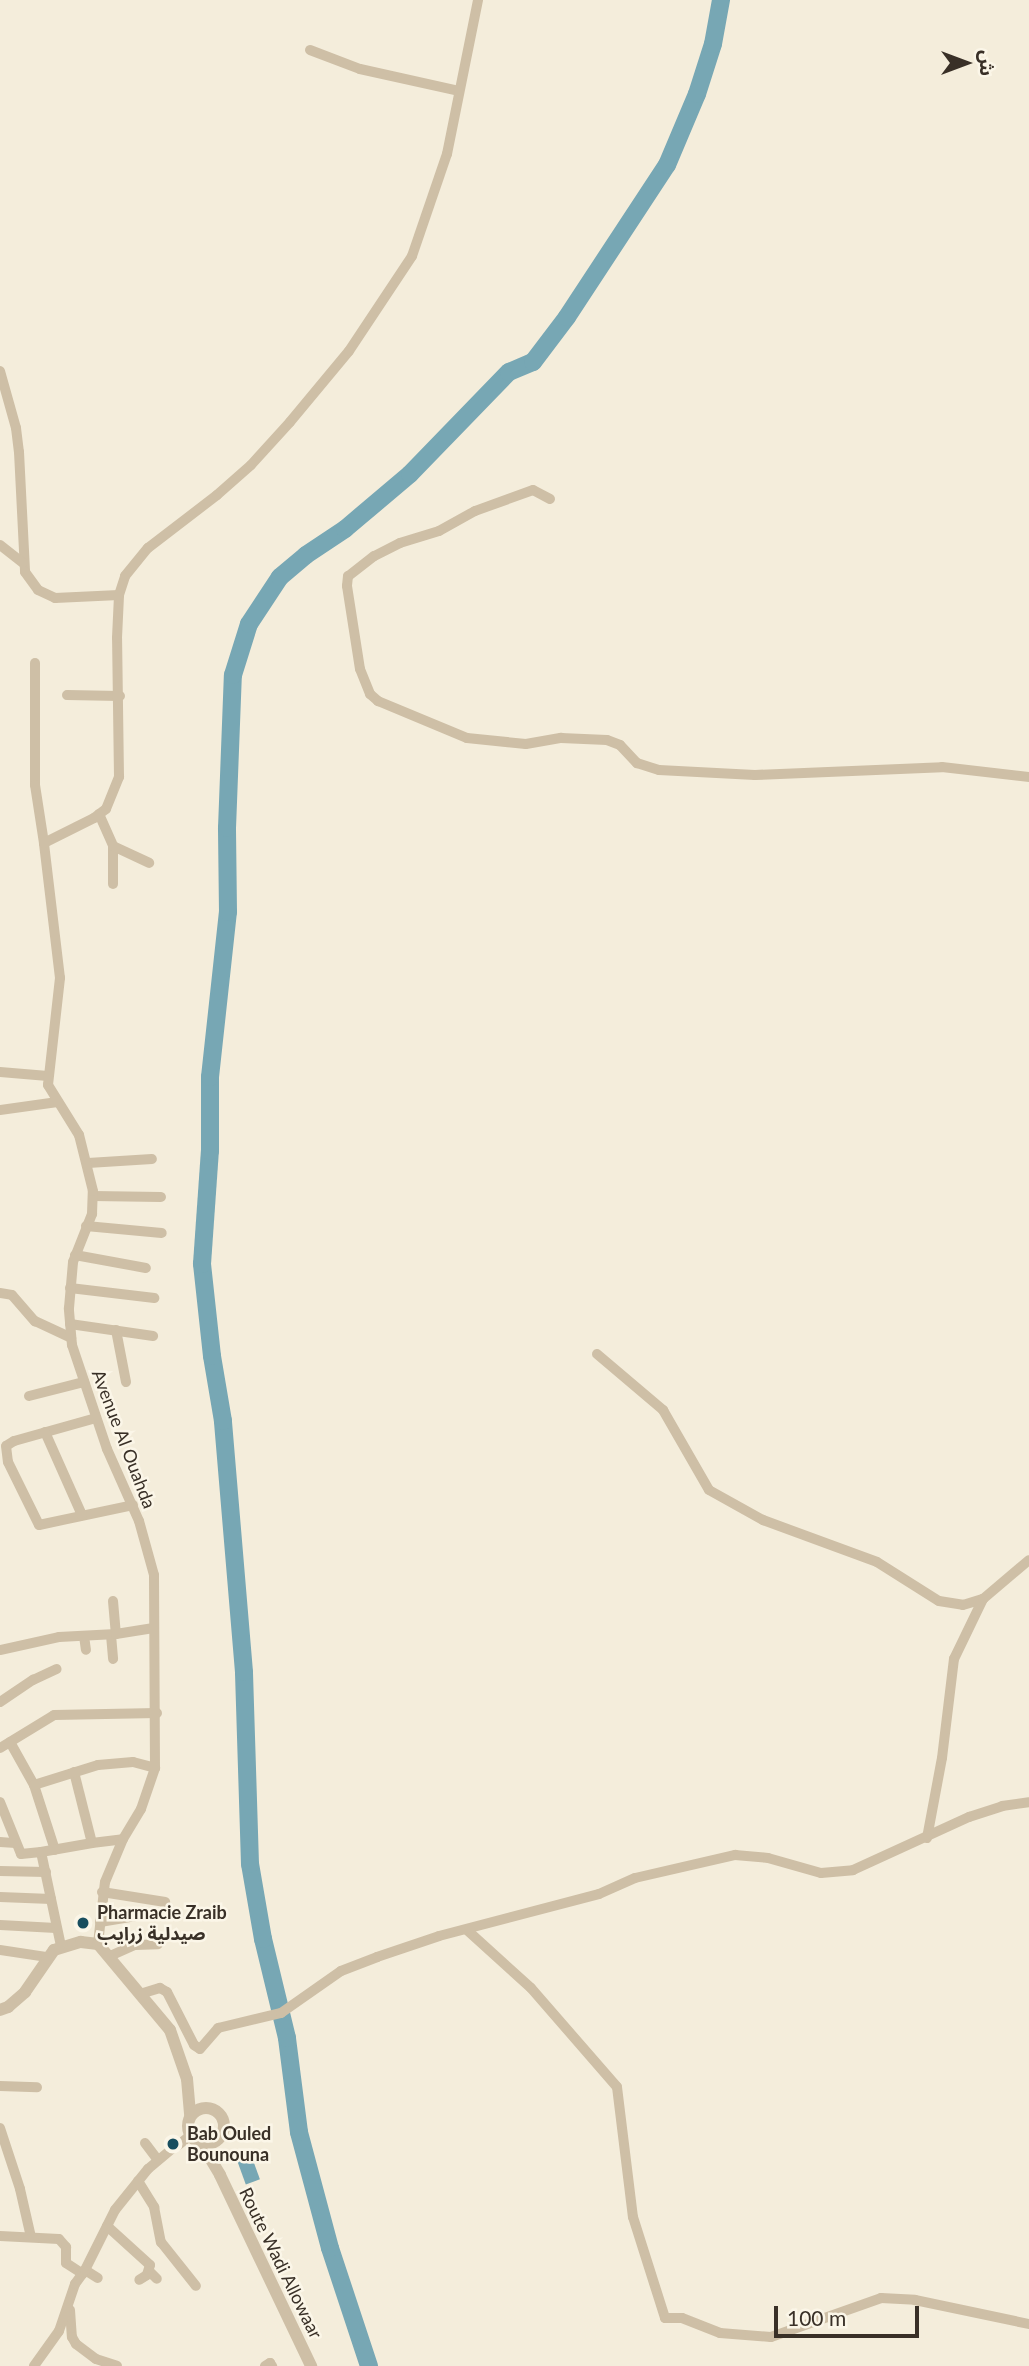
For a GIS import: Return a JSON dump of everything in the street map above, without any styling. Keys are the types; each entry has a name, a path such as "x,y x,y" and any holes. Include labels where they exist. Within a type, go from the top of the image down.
{"street":[{"path":"44,843 106,809 121,768 117,638 119,595 125,576 148,548 251,465 290,422 349,351 412,256 430,211 447,154 478,0"},
{"path":"310,50 360,69 458,91"},
{"path":"0,371 16,428 19,452 25,572 38,590 55,598 119,595"},
{"path":"550,499 533,490 475,511 439,531 400,543 374,556 348,576 347,586 360,669 370,694 378,701 467,738 526,744 561,738 607,740 620,745 637,763 659,770 755,775 942,767 1029,776"},
{"path":"0,545 23,563"},
{"name":"Avenue Al Ouahda","path":"35,663 33,685 37,742 34,771 60,978 48,1085 79,1135 88,1163 93,1196 92,1214 75,1255 70,1288 71,1338 96,1418 133,1506 154,1574 157,1713 155,1768 141,1809 123,1839 102,1892 98,1944"},
{"path":"67,695 120,696"},
{"path":"99,814 113,846 113,884"},
{"path":"113,846 149,863"},
{"path":"0,1073 48,1076"},
{"path":"0,1110 57,1102"},
{"path":"88,1163 152,1159"},
{"path":"93,1196 161,1197"},
{"path":"86,1226 162,1233"},
{"path":"75,1255 146,1268"},
{"path":"70,1288 154,1298"},
{"path":"0,1293 12,1295 35,1321 71,1338"},
{"path":"70,1324 153,1336"},
{"path":"116,1330 126,1382"},
{"path":"597,1354 663,1410 709,1490 763,1520 818,1538 844,1552 877,1562 939,1601 963,1605 984,1599"},
{"path":"29,1396 84,1382"},
{"path":"96,1418 14,1441 5,1450 32,1516 36,1523 44,1525 133,1506"},
{"path":"45,1432 82,1515"},
{"path":"927,1838 942,1758 954,1658 984,1599 1029,1560"},
{"path":"113,1601 113,1659"},
{"path":"0,1650 59,1637 113,1634 154,1628"},
{"path":"84,1636 86,1650"},
{"path":"0,1702 33,1680 57,1669"},
{"path":"0,1748 54,1715 157,1713"},
{"path":"10,1742 34,1785 55,1850"},
{"path":"34,1785 74,1772 120,1762 155,1768"},
{"path":"74,1772 92,1843"},
{"path":"0,1802 21,1854 123,1839"},
{"path":"139,1994 160,1988 167,1992 194,2045 200,2049 218,2028 281,2012 341,1971 377,1957 467,1930 598,1894 635,1878 720,1857 754,1856 821,1873 839,1872 867,1865 969,1817 1002,1806 1029,1802"},
{"path":"0,1842 16,1843"},
{"path":"41,1852 61,1946"},
{"path":"0,1871 46,1872"},
{"path":"102,1892 165,1902"},
{"path":"0,1897 51,1899"},
{"path":"100,1922 149,1914"},
{"path":"0,1925 56,1928"},
{"path":"467,1930 531,1988 617,2087 633,2217 665,2318 682,2318 720,2333 771,2337 881,2298 915,2300 1029,2324"},
{"path":"0,2010 17,2001 47,1957 61,1946 81,1942 98,1944 170,2030 187,2079 190,2116 196,2139"},
{"path":"110,1956 135,1945 158,1944"},
{"path":"0,1950 47,1957"},
{"path":"187,2079 208,2108"},
{"path":"0,2086 37,2087"},
{"path":"34,2366 59,2331 75,2284 84,2272 115,2210 138,2181 175,2147 196,2139 216,2141 223,2132 223,2122 218,2112 208,2108 199,2109 190,2116"},
{"path":"0,2128 20,2189 31,2237"},
{"name":"Route Wadi Allowaar","path":"196,2139 220,2175 311,2366"},
{"name":"Route Wadi Allowaar","path":"216,2141 220,2175"},
{"path":"145,2143 158,2160"},
{"path":"138,2181 154,2207 162,2242 196,2286"},
{"path":"107,2226 150,2265 153,2275 139,2280"},
{"path":"0,2236 59,2239 66,2247 66,2263 98,2278"},
{"path":"69,2306 72,2337 76,2344 96,2359 117,2366"},
{"path":"265,2366 270,2362 272,2366"}],"water":[{"path":"250,2152 260,2179 246,2184 236,2157"}],"waterway":[{"path":"369,2366 330,2248 299,2132 287,2038 263,1939 250,1864 244,1672 223,1421 212,1356 202,1264 210,1151 210,1077 228,912 227,828 233,675 249,624 280,577 306,555 345,529 410,474 509,372 533,362 567,317 667,165 697,94 713,44 721,0"}],"place":[{"name":"Pharmacie Zraib صيدلية زرايب","path":"83,1923"},
{"name":"Bab Ouled Bounouna","path":"173,2144"}]}
